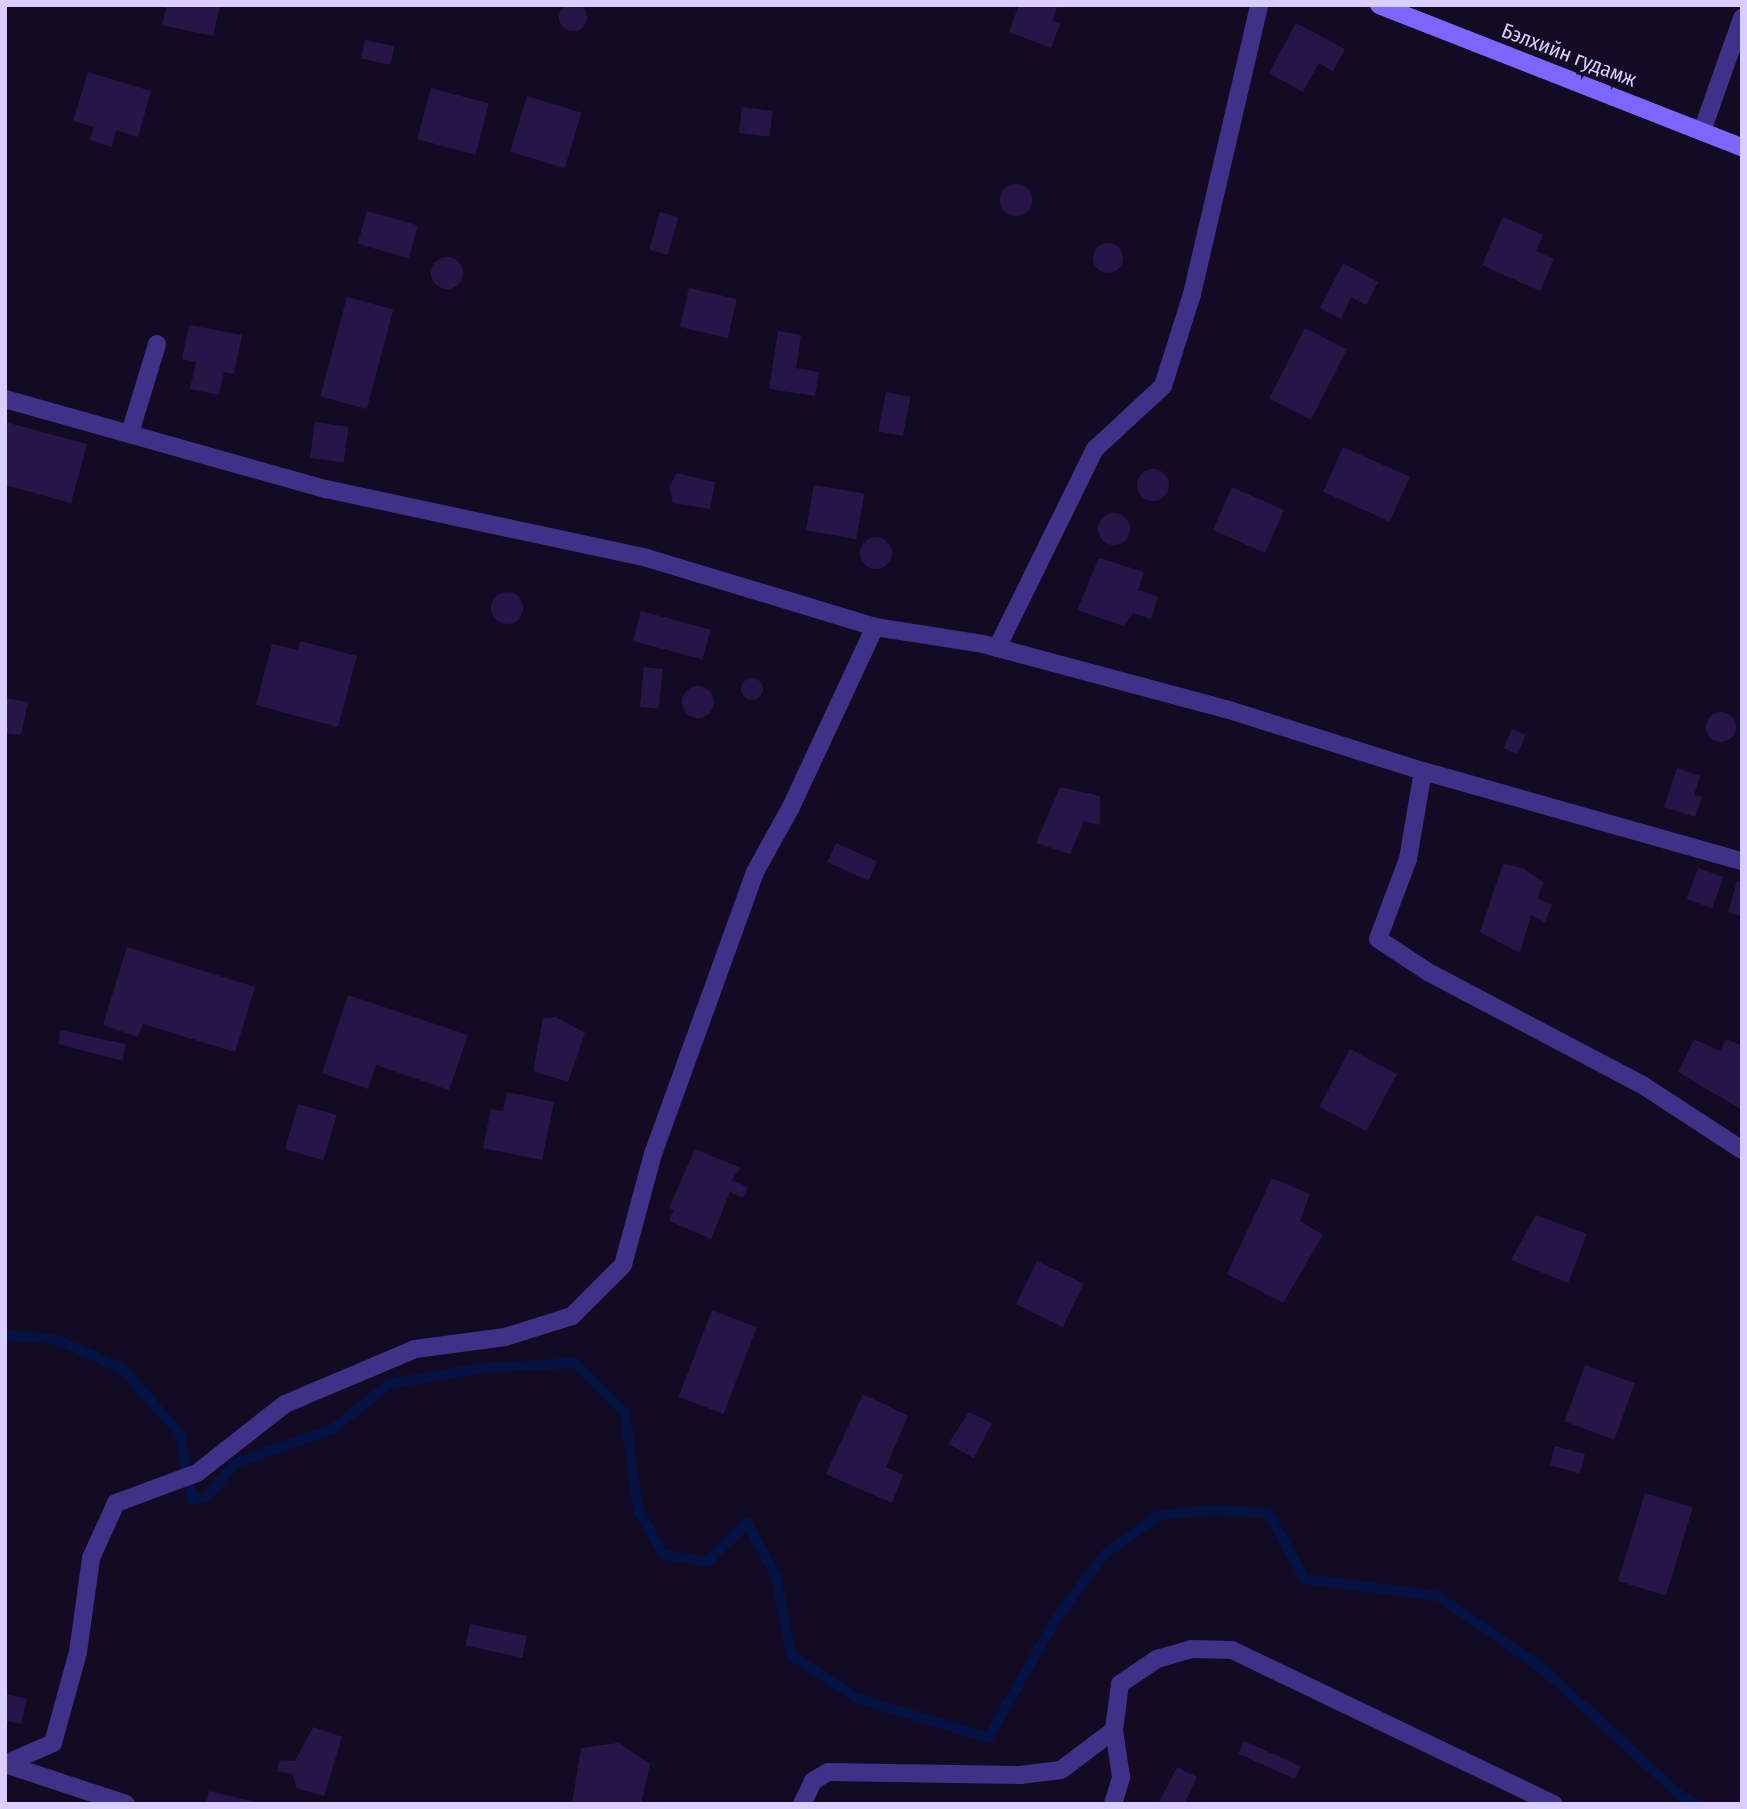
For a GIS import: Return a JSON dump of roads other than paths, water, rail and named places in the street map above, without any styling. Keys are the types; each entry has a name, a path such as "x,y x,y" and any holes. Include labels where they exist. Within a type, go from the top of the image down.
{"main road":[{"name":"Бэлхийн гудамж","path":"1379,5 1742,146"}],"street":[{"path":"997,648 1095,449 1163,386 1192,294 1259,5"},
{"path":"1702,131 1742,18"},
{"path":"131,433 157,344"},
{"path":"5,399 326,489 647,558 875,627 997,648 1226,709 1423,771 1742,862"},
{"path":"5,1764 54,1743 78,1652 91,1558 116,1503 197,1473 285,1404 415,1349 505,1337 572,1316 623,1265 653,1154 755,872 791,807 875,627"},
{"path":"1423,771 1408,859 1378,939 1428,972 1644,1086 1742,1150"},
{"path":"1113,1804 1121,1777 1114,1730 1120,1684 1148,1665 1192,1649 1232,1650 1554,1804"},
{"path":"802,1804 813,1780 828,1772 1020,1775 1061,1770 1114,1730"},
{"path":"5,1764 126,1804"}],"waterway":[{"path":"5,1335 54,1339 122,1368 180,1434 192,1499 207,1497 235,1463 332,1429 389,1384 482,1368 575,1363 625,1413 638,1509 663,1554 707,1562 747,1523 776,1576 791,1655 857,1698 988,1738 1056,1619 1105,1554 1159,1515 1214,1510 1268,1513 1305,1579 1438,1596 1543,1669 1682,1797 1698,1804"}]}
